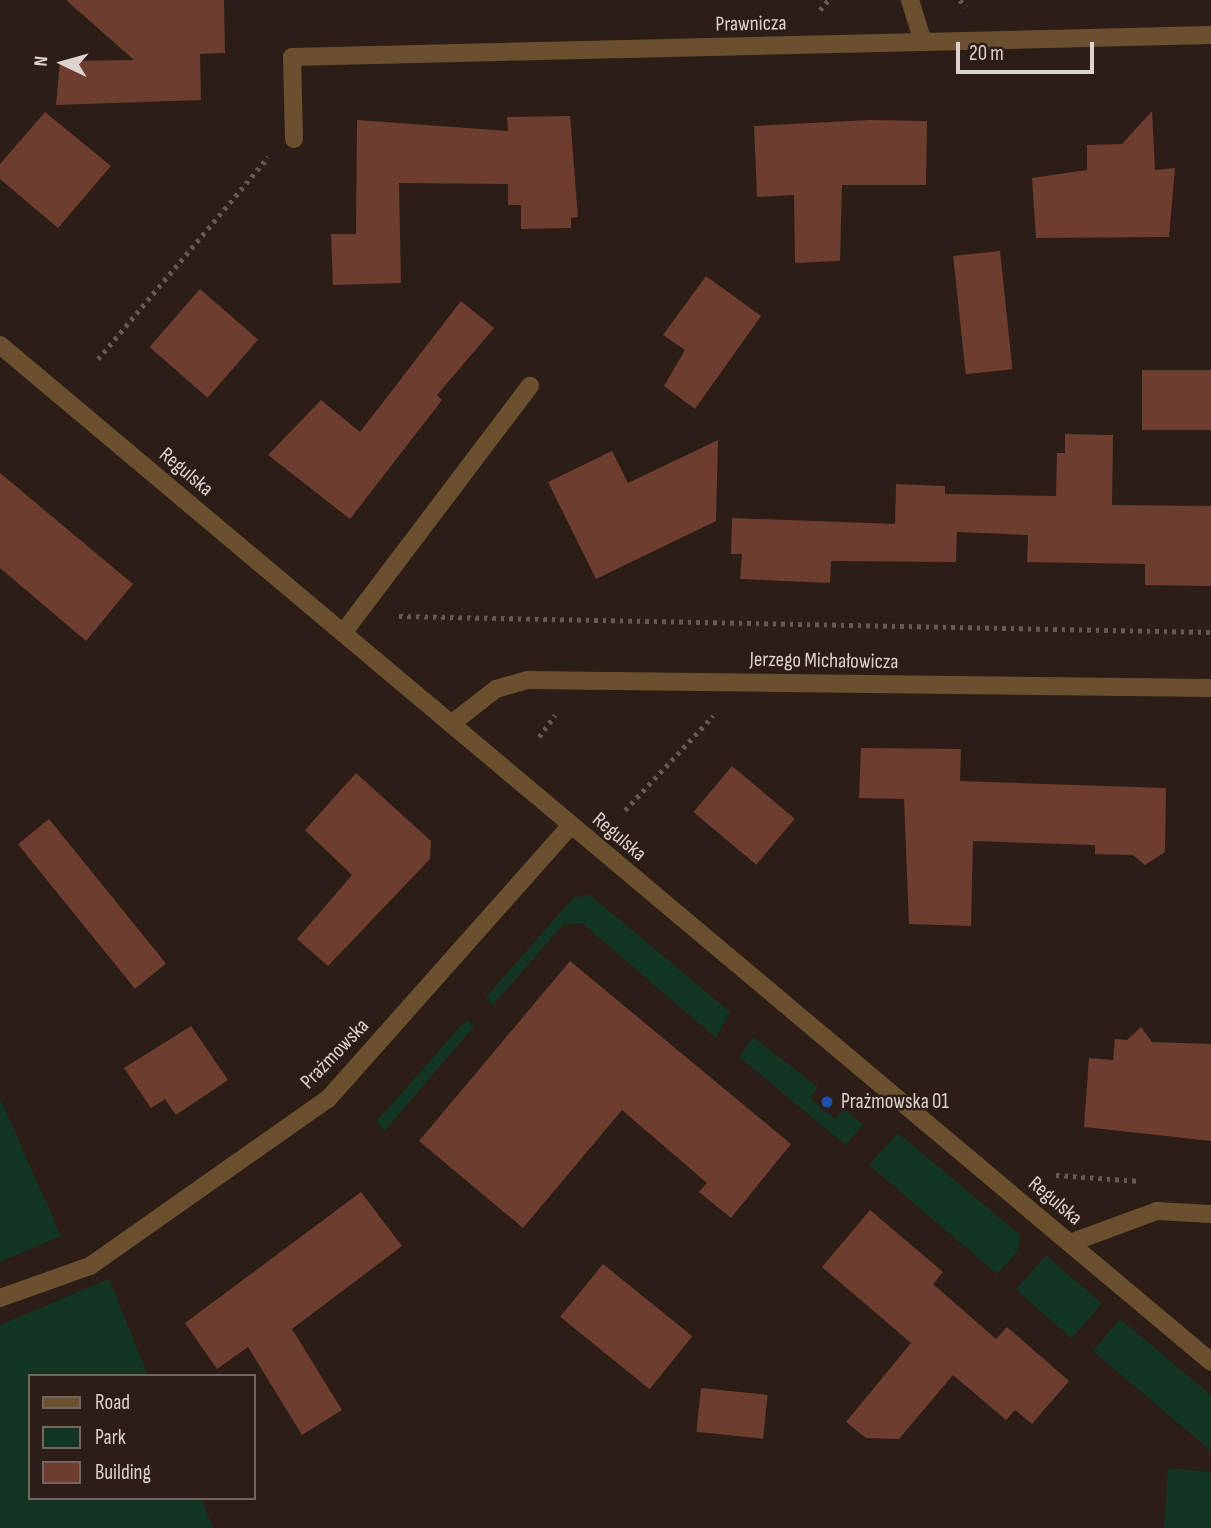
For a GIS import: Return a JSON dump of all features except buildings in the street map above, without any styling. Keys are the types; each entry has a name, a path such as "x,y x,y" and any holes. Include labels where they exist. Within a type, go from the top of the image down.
{"street":[{"path":"910,0 923,43"},
{"name":"Prawnicza","path":"295,139 292,57 1211,36"},
{"name":"Regulska","path":"0,345 1211,1362"},
{"path":"343,633 530,386"},
{"name":"Jerzego Michałowicza","path":"450,724 496,689 528,680 1211,688"},
{"name":"Prażmowska","path":"0,1298 90,1266 328,1099 570,826"},
{"path":"1070,1243 1157,1211 1211,1214"}],"path":[{"path":"98,359 270,155 295,139"},
{"path":"399,616 1211,632"},
{"path":"625,810 721,708"},
{"path":"1056,1175 1146,1181"}],"green space":[{"path":"590,895 730,1012 716,1038 582,923 563,925 493,1005 485,998 574,897"},
{"path":"466,1020 474,1026 385,1131 376,1122"},
{"path":"753,1037 818,1087 810,1098 835,1119 845,1109 863,1125 846,1145 739,1057"},
{"path":"0,1098 61,1236 0,1262"},
{"path":"898,1133 1020,1235 1018,1251 997,1274 869,1165"},
{"path":"1046,1255 1102,1304 1072,1338 1016,1290"},
{"path":"109,1279 147,1374 28,1374 28,1500 202,1500 213,1528 0,1528 0,1325"},
{"path":"1120,1319 1211,1395 1211,1451 1093,1351"},
{"path":"1168,1468 1211,1472 1211,1528 1164,1528"}],"place":[{"name":"Prażmowska 01","path":"827,1102"}]}
